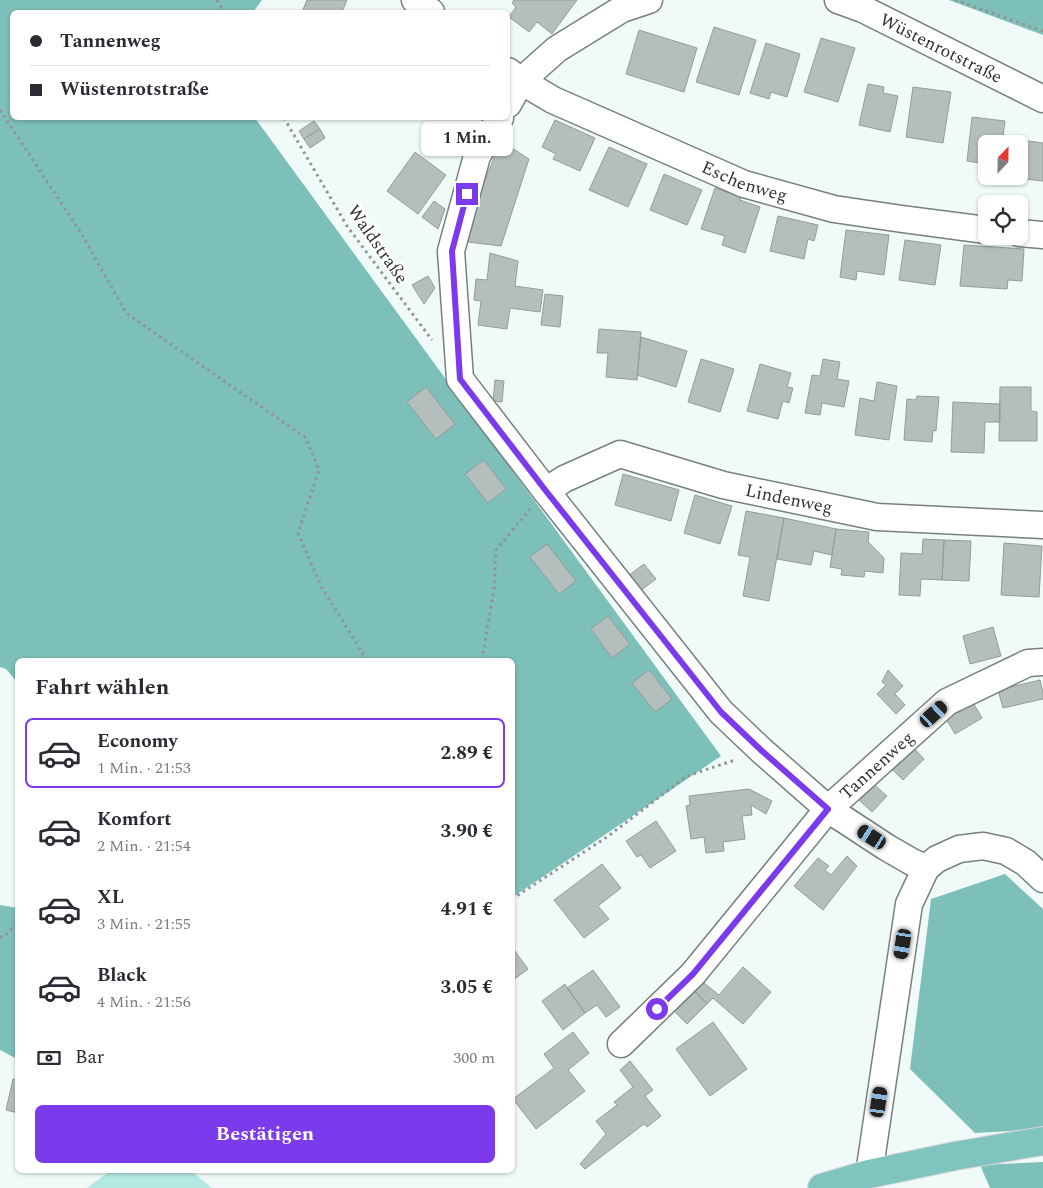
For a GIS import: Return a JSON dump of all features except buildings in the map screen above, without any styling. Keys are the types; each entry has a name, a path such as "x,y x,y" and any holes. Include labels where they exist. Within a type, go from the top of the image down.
{"main road":[{"path":"822,1188 869,1174 955,1156 1043,1142"}],"street":[{"path":"415,0 428,10"},
{"path":"510,95 514,76 622,9 649,0"},
{"name":"Wüstenrotstraße","path":"838,0 863,9 1043,99"},
{"name":"Eschenweg","path":"514,76 553,100 744,184 834,209 978,229"},
{"path":"499,120 477,156 452,251 460,379 721,712 828,809 886,847 926,868"},
{"path":"1028,234 1043,235"},
{"name":"Lindenweg","path":"546,491 564,479 620,454 723,485 876,517 1043,525"},
{"name":"Tannenweg","path":"621,1044 693,974 828,809 947,702 1028,664 1043,662"},
{"path":"869,1174 909,904 926,868 937,859 959,849 982,846 1006,851 1026,864 1043,879"}],"path":[{"path":"955,0 1043,31"},
{"path":"0,110 81,233 126,312 306,438 319,470 298,533 322,588 366,658"},
{"name":"Waldstraße","path":"285,120 347,226 432,341"},
{"path":"482,658 494,589 496,550 546,491"},
{"path":"515,897 607,837 687,776 762,751"},
{"path":"0,937 5,936 15,925"}],"shaded area":[{"path":"0,0 262,0 254,10 10,10 10,120 256,120 721,756 515,896 515,658 15,658 15,680 6,669 0,667"},
{"path":"949,0 1043,0 1043,35"},
{"path":"1005,874 1043,909 1043,1129 975,1133 910,1069 931,899"},
{"path":"0,905 15,908 15,1058 0,1050"},
{"path":"1043,1162 1043,1188 990,1188 980,1165"},
{"path":"107,1173 194,1173 212,1188 87,1188"}],"route":[{"path":"467,194 452,251 460,379 721,712 828,809 693,974 657,1009"}]}
